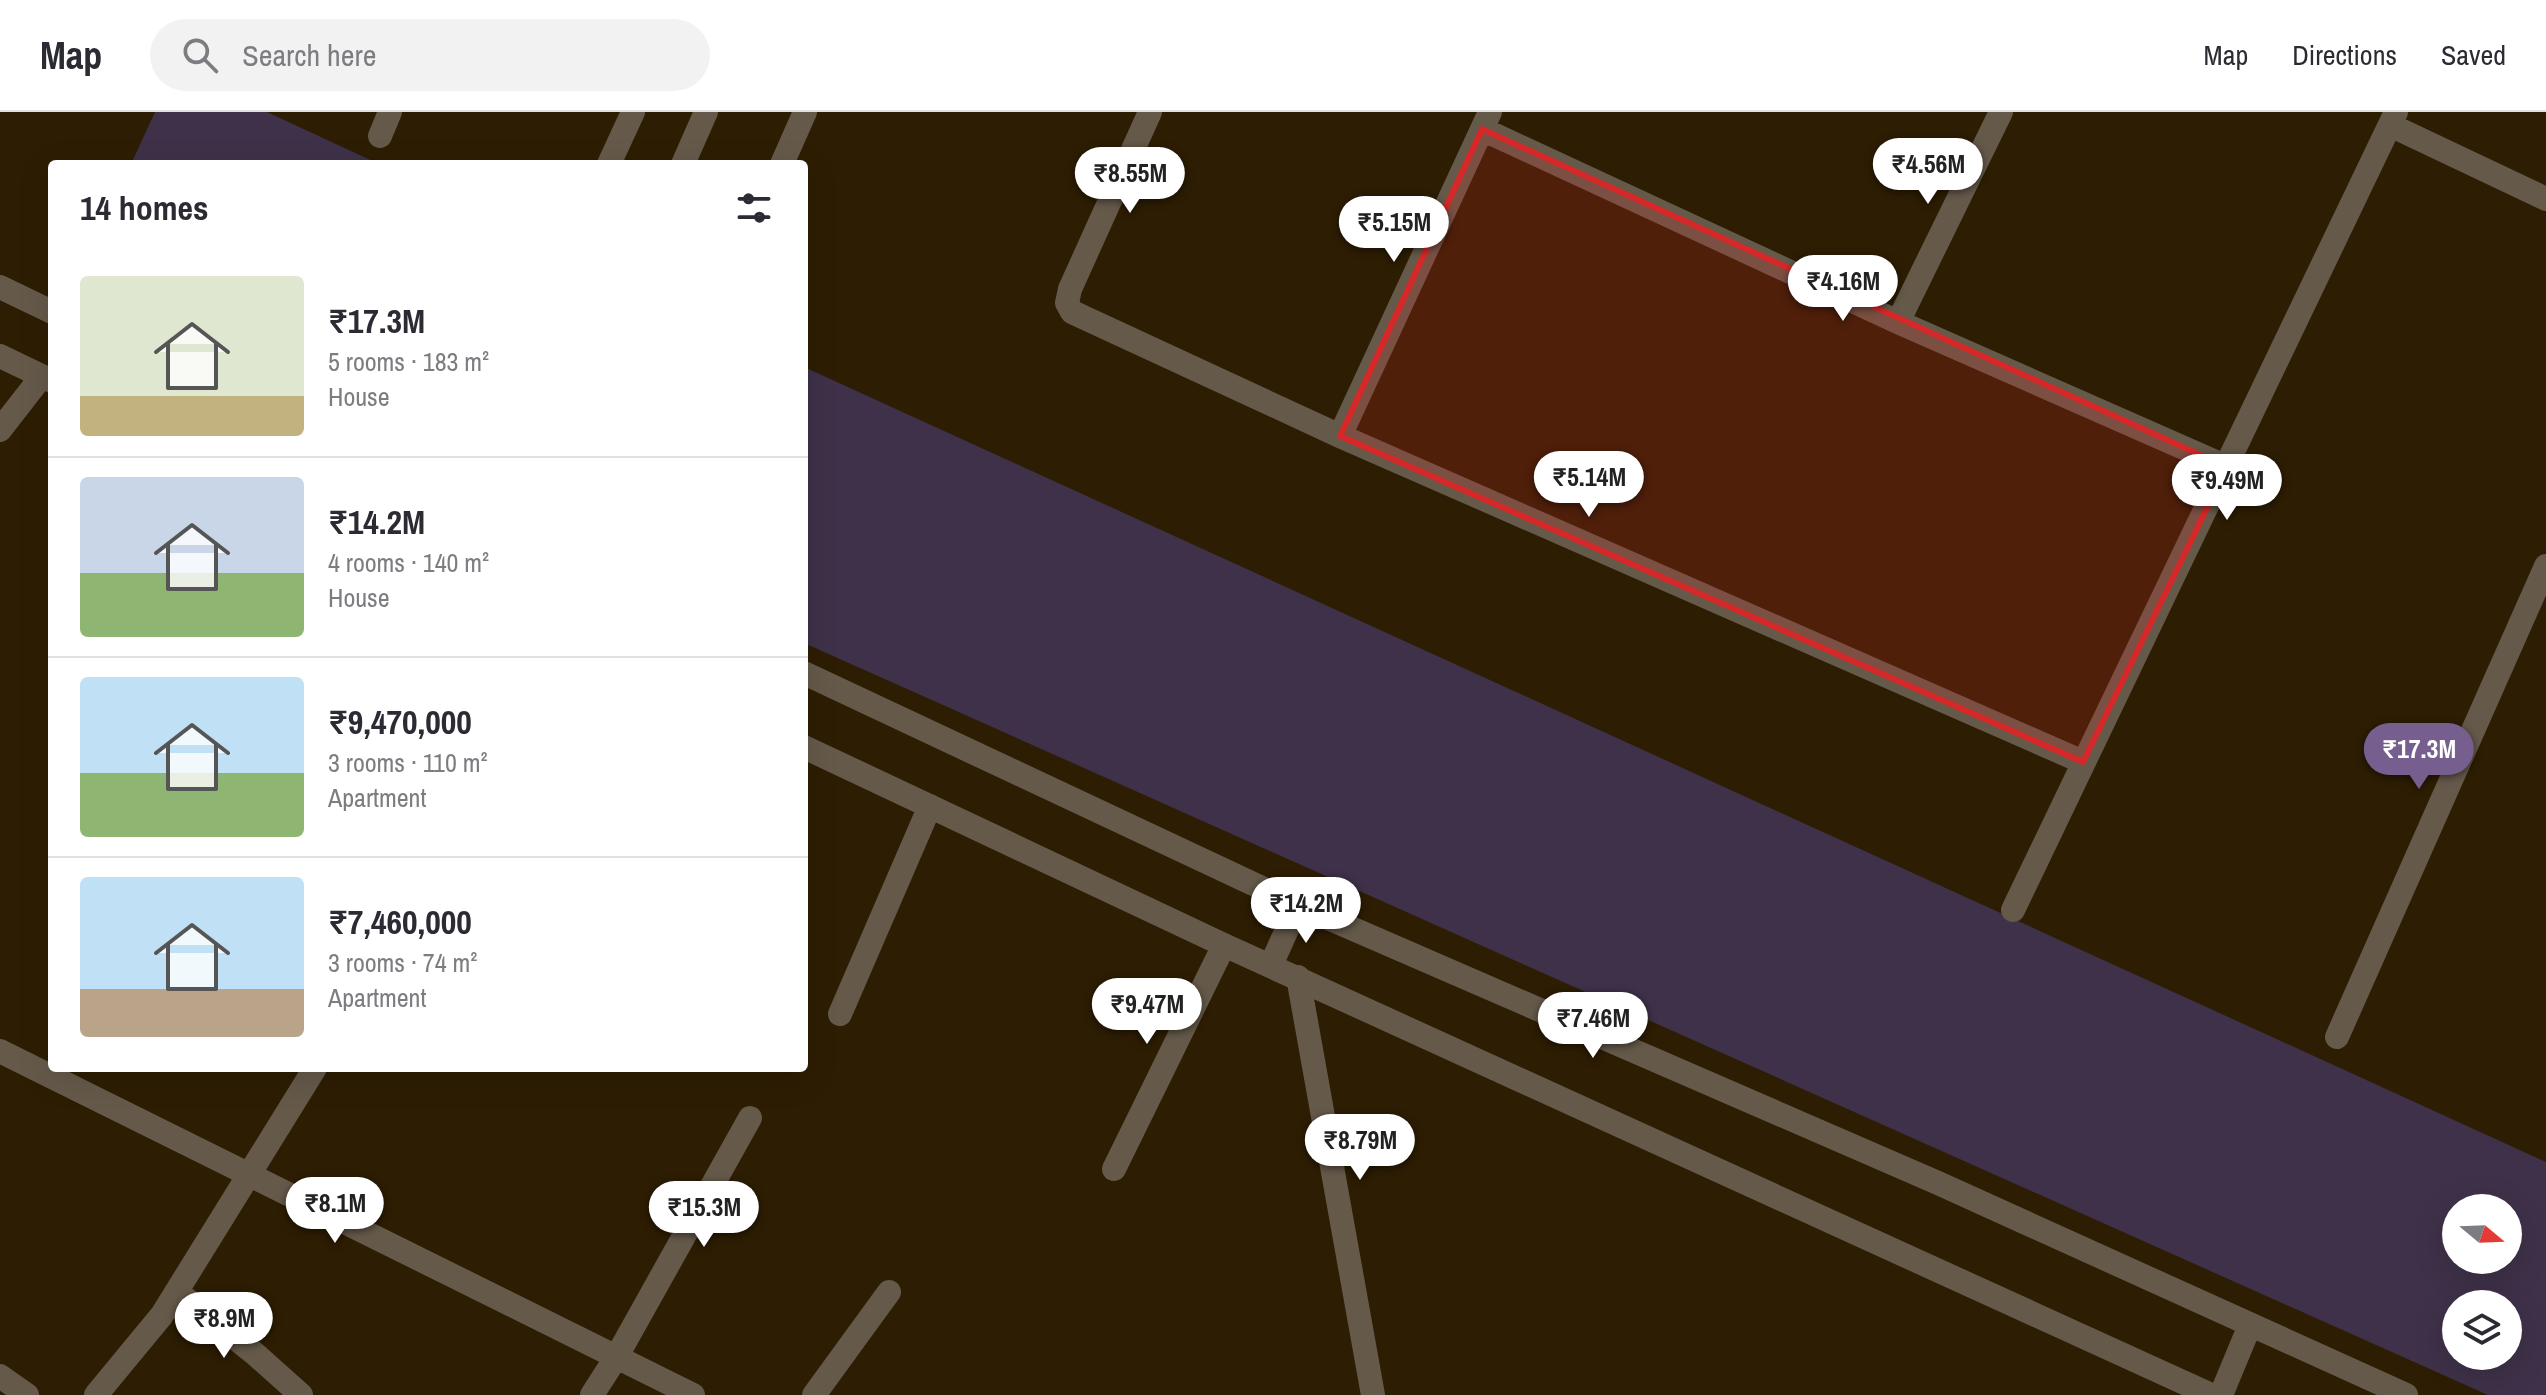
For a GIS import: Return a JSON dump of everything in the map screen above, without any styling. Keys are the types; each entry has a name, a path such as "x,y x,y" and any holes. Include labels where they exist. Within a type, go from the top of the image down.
{"street":[{"path":"380,136 390,112"},
{"path":"611,160 633,112"},
{"path":"685,160 706,112"},
{"path":"784,160 805,112"},
{"path":"1150,112 1070,289 1067,303 1072,312 1340,436 2083,762"},
{"path":"1898,322 2001,112"},
{"path":"2013,910 2393,118 2546,199"},
{"path":"1340,436 1486,121 1898,322 2227,467"},
{"path":"0,287 48,310"},
{"path":"0,356 47,378 0,430"},
{"path":"2337,1037 2543,582"},
{"path":"808,675 1298,905 1938,1183 2406,1395"},
{"path":"808,749 1224,945 2211,1395"},
{"path":"840,1014 930,806"},
{"path":"1271,965 1298,905"},
{"path":"1114,1169 1224,945"},
{"path":"1298,977 1373,1395"},
{"path":"0,1051 693,1395"},
{"path":"96,1395 162,1315 313,1072"},
{"path":"592,1395 750,1118"},
{"path":"177,1292 301,1395"},
{"path":"814,1395 889,1292"},
{"path":"2221,1395 2250,1325"},
{"path":"0,1376 27,1395"}],"highlighted area":[{"path":"1482,129 2227,467 2083,762 1340,436"}],"shaded area":[{"path":"155,112 267,112 370,160 133,160"},
{"path":"808,369 2546,1162 2546,1395 2488,1395 808,645"}]}
